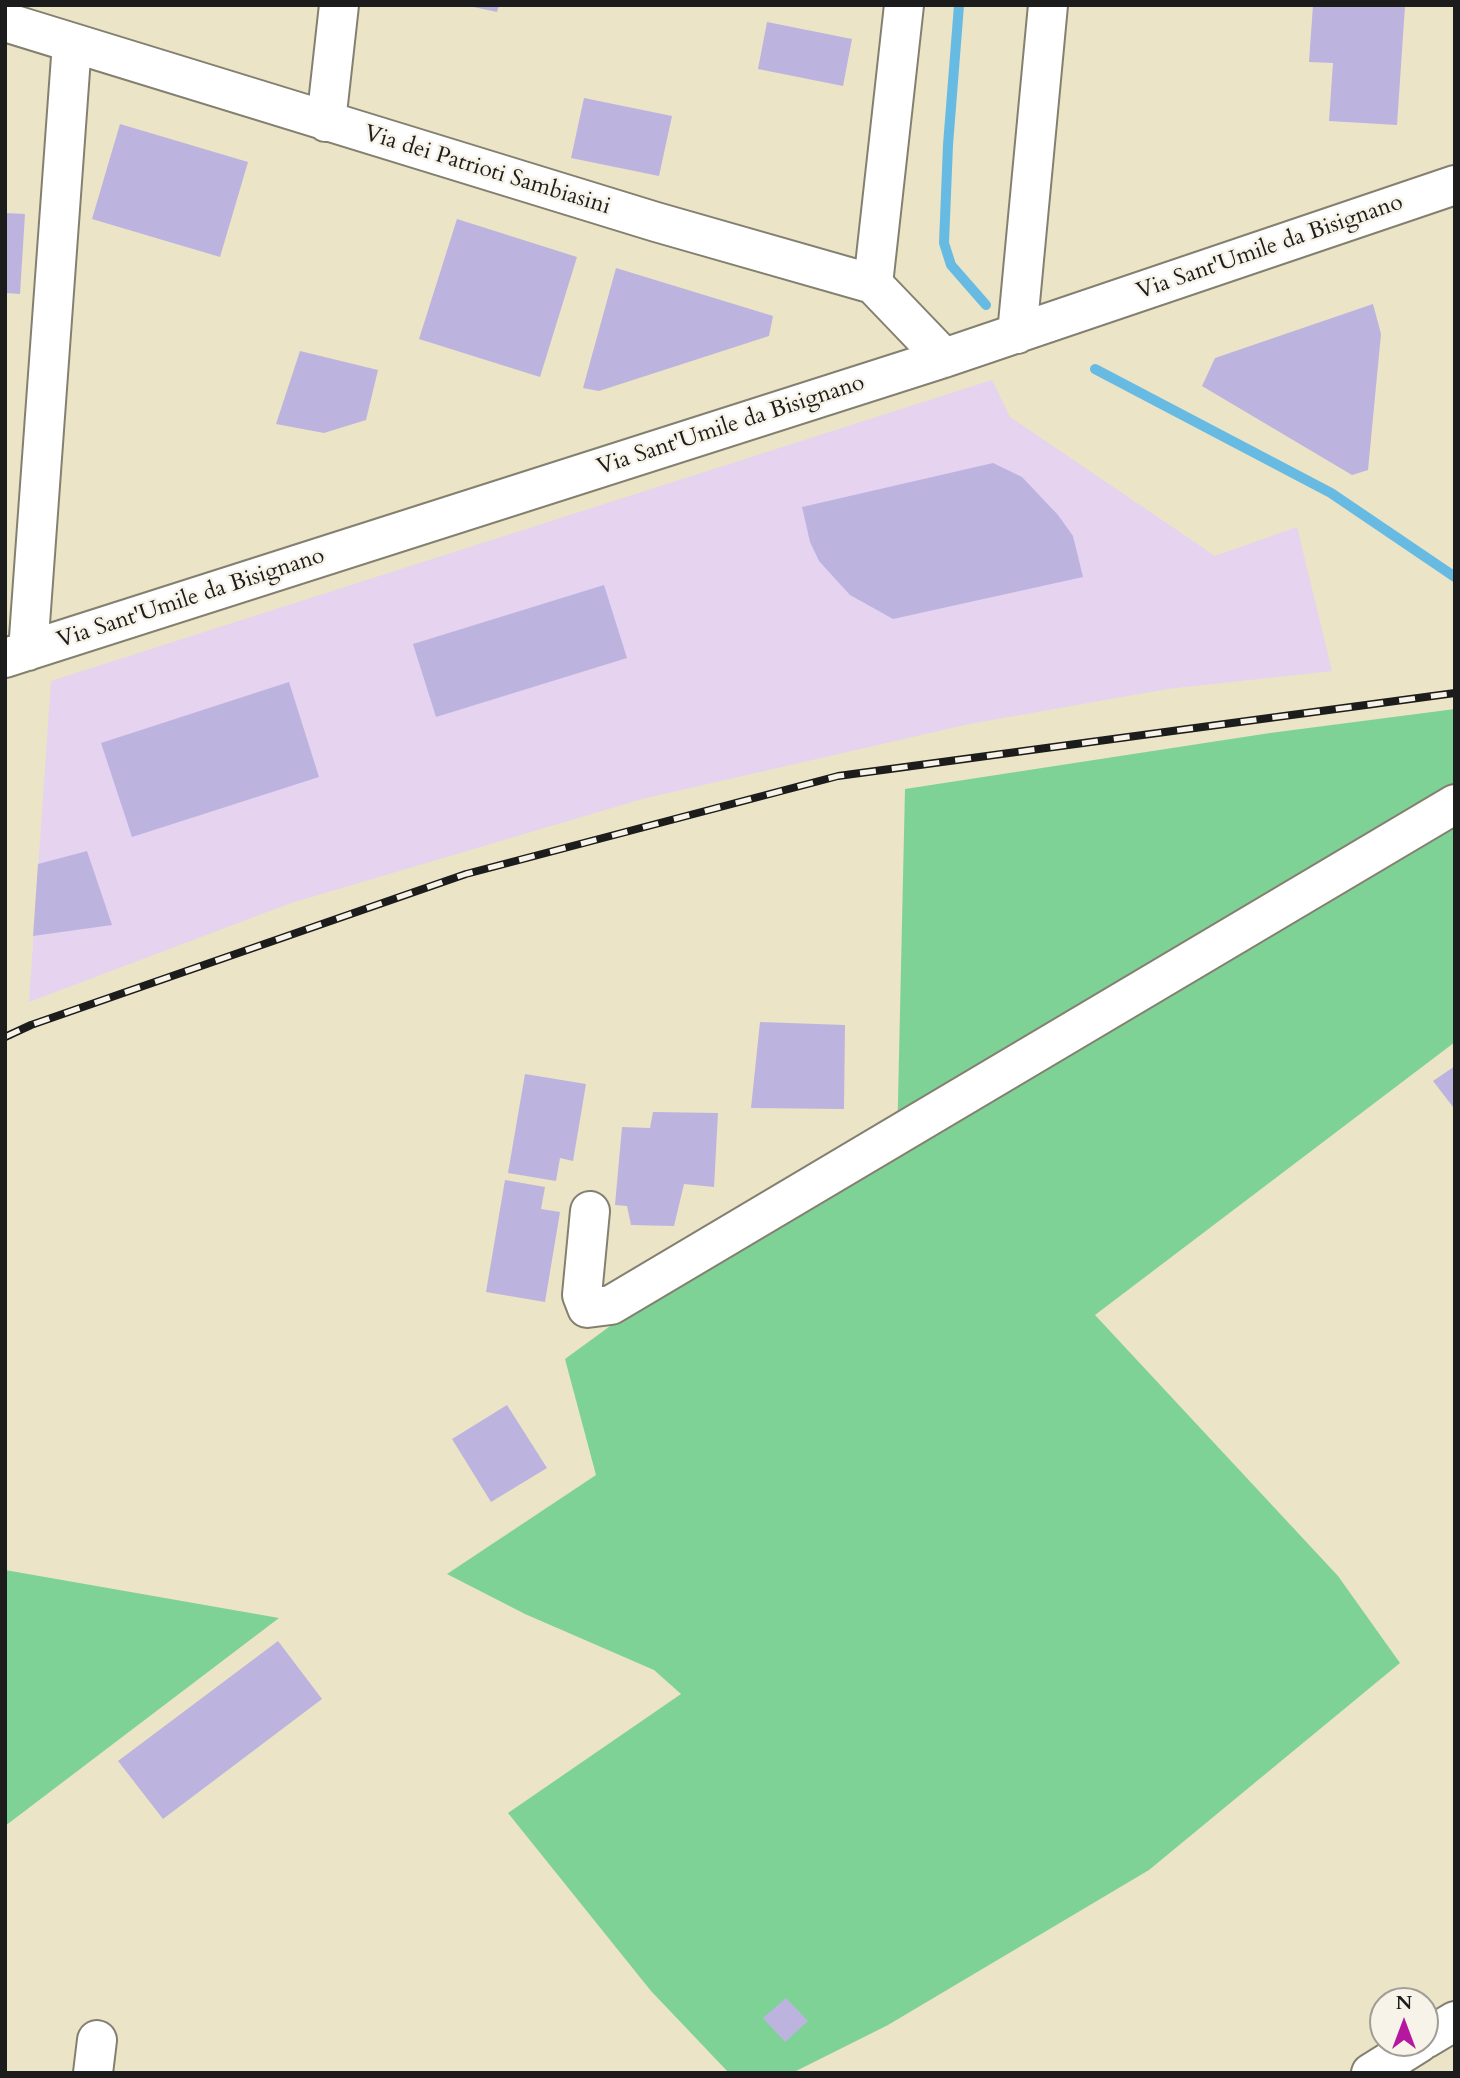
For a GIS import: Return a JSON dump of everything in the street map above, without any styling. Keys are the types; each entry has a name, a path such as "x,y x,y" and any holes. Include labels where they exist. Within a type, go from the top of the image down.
{"street":[{"path":"326,122 339,5"},
{"path":"904,5 873,284 944,358"},
{"path":"1017,334 1048,5"},
{"name":"Via dei Patrioti Sambiasini","path":"5,22 656,222 873,284"},
{"path":"17,654 72,43"},
{"name":"Via Sant'Umile da Bisignano","path":"17,654 944,358 1455,185"},
{"path":"590,1211 582,1295 587,1308 611,1305 1455,804"},
{"path":"1439,2031 1455,2021"},
{"path":"1371,2073 1397,2057"}],"shaded area":[{"path":"992,380 1010,417 1215,556 1297,527 1332,671 1167,689 969,724 642,799 291,903 29,1002 51,681"}],"green space":[{"path":"1455,709 1455,1042 1095,1315 1338,1576 1400,1663 1149,1870 888,2025 792,2073 729,2073 651,1991 508,1813 681,1694 654,1670 525,1614 447,1574 596,1475 565,1359 639,1305 897,1145 905,789 1270,733"},
{"path":"5,1570 279,1618 5,1826"}],"building":[{"path":"464,5 499,5 497,12"},
{"path":"1313,5 1405,6 1397,125 1329,121 1333,63 1309,62"},
{"path":"767,22 852,39 843,86 758,69"},
{"path":"584,98 672,116 659,176 571,158"},
{"path":"120,124 248,162 220,257 92,219"},
{"path":"5,213 25,214 20,294 5,293"},
{"path":"457,219 577,257 540,377 419,339"},
{"path":"616,268 773,316 769,336 599,391 583,388"},
{"path":"1373,304 1381,334 1368,470 1352,475 1202,386 1215,358"},
{"path":"300,351 378,370 366,420 324,433 276,424"},
{"path":"993,463 1022,477 1058,515 1073,536 1083,577 893,619 850,595 819,561 810,542 802,507"},
{"path":"604,585 627,658 436,717 413,644"},
{"path":"289,682 319,777 132,837 101,743"},
{"path":"87,851 112,925 33,936 38,864"},
{"path":"760,1022 845,1025 844,1109 751,1108"},
{"path":"1455,1066 1455,1106 1453,1107 1433,1081"},
{"path":"525,1074 586,1084 573,1161 560,1158 556,1181 508,1173"},
{"path":"653,1112 718,1113 714,1187 684,1184 674,1226 631,1225 627,1206 615,1205 622,1127 650,1128"},
{"path":"505,1180 545,1187 541,1209 560,1212 545,1302 486,1292"},
{"path":"507,1405 547,1468 491,1502 452,1439"},
{"path":"278,1641 322,1699 163,1819 118,1761"},
{"path":"786,1998 808,2021 785,2042 763,2018"}],"waterway":[{"path":"959,5 948,145 944,243 951,265 986,305"},
{"path":"1095,369 1331,493 1455,577"}],"railway":[{"path":"5,1037 31,1025 466,874 838,776 1455,693"}]}
